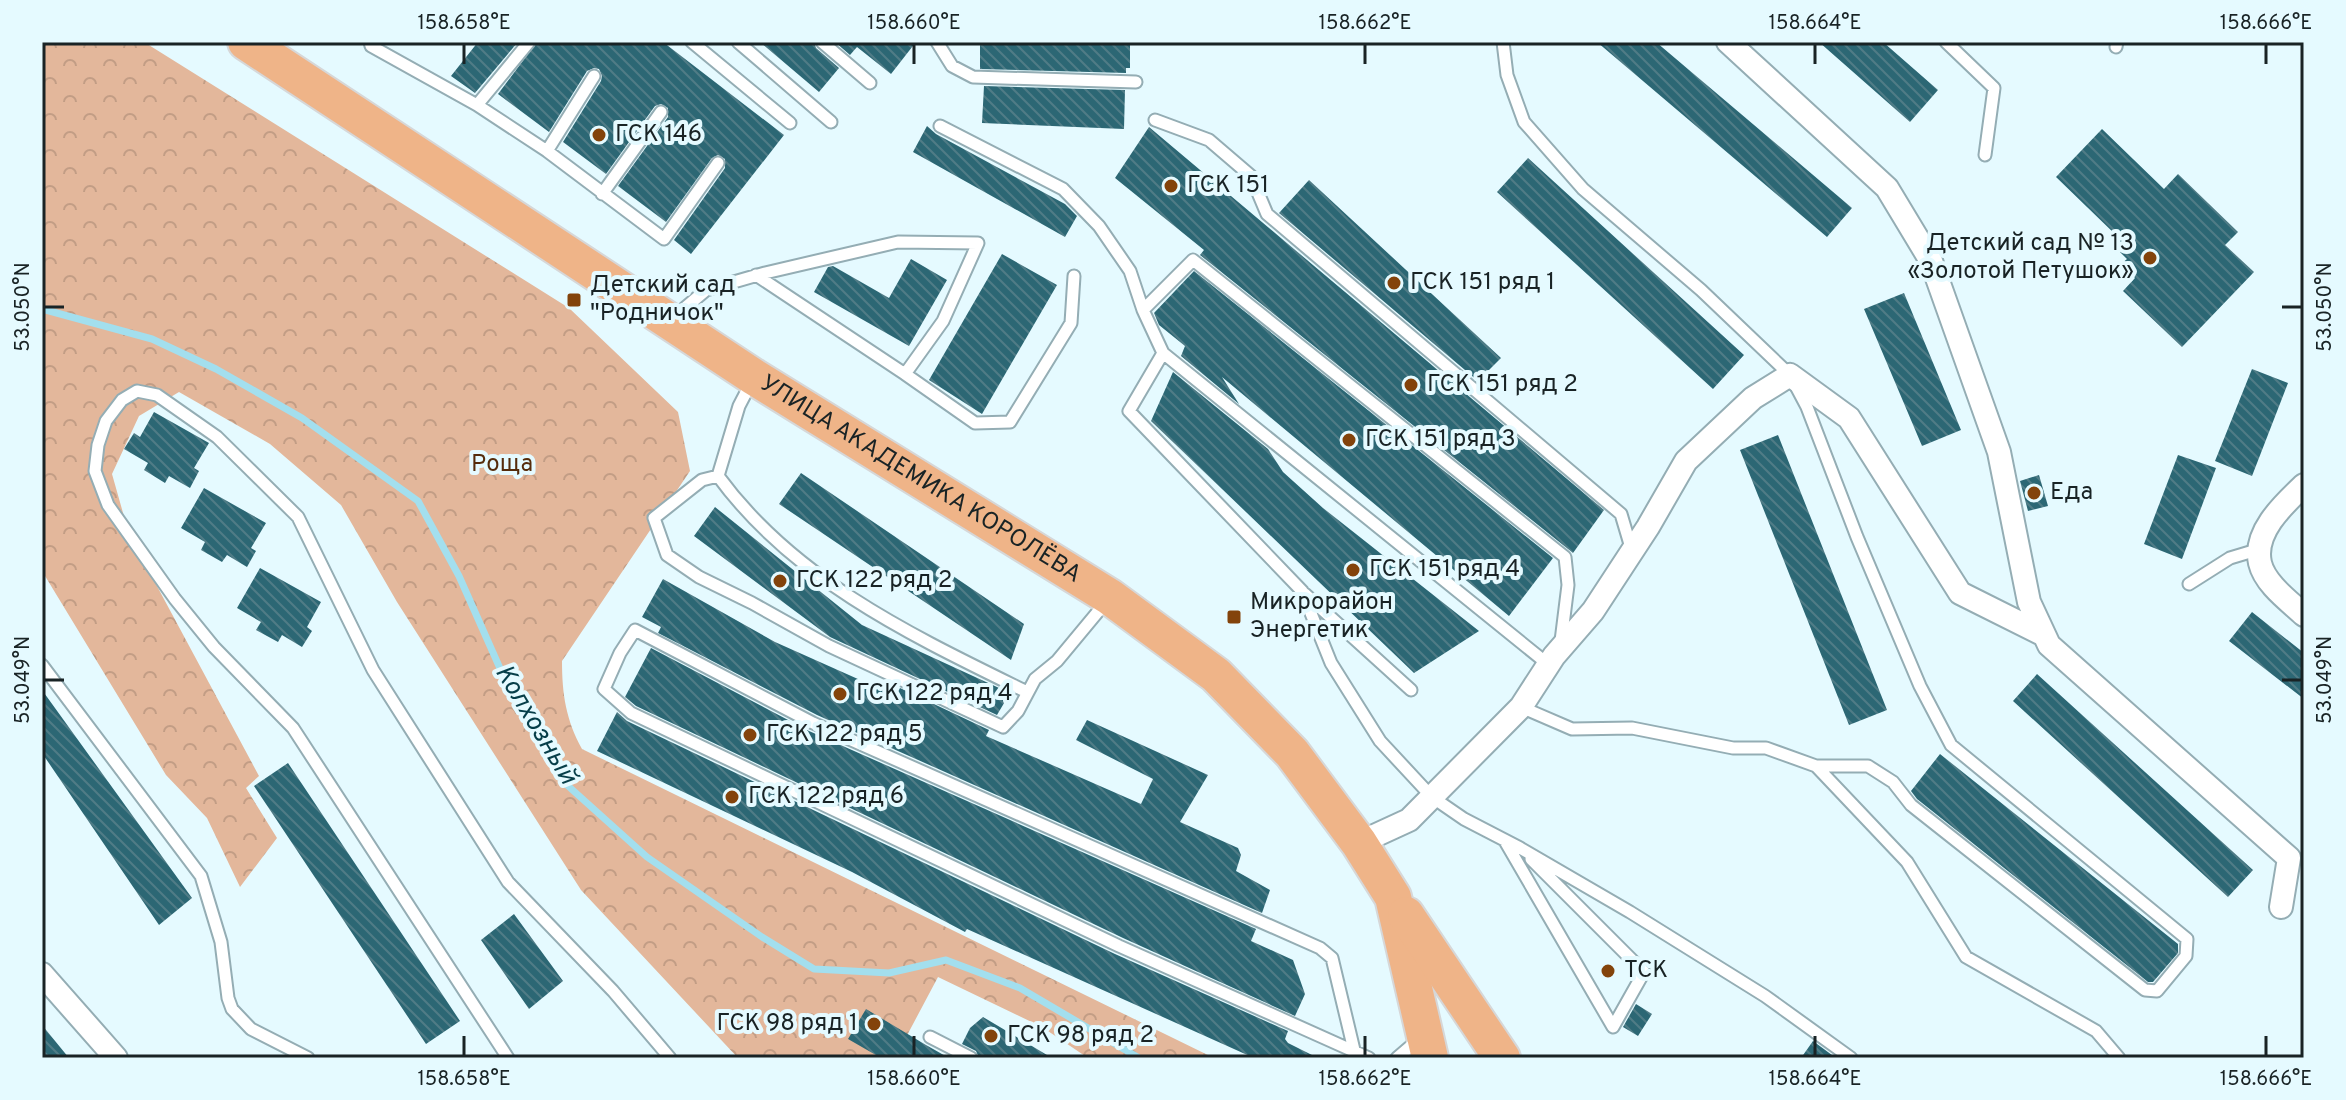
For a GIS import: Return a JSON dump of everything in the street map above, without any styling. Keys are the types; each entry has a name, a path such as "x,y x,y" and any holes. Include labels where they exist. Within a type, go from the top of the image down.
{"main road":[{"name":"УЛИЦА АКАДЕМИКА КОРОЛЁВА","path":"246,42 754,377 1110,597 1216,675 1292,753 1359,843 1393,897 1427,1046"},
{"path":"1393,897 1502,1058"}],"street":[{"path":"1728,42 1887,188 1931,261 1999,452 2029,602 2049,645 2289,858 2281,907"},
{"path":"1359,843 1409,820 1521,707 1554,657 1593,611 1686,461 1753,398 1790,375 1849,418 1960,593 2044,635"},
{"path":"2304,485 2283,505 2267,527 2260,549 2260,564 2275,588 2304,615"},
{"path":"42,974 116,1058"}],"lane":[{"path":"370,42 371,46 477,105 547,151 664,239 718,163"},
{"path":"477,105 529,42"},
{"path":"692,42 790,123"},
{"path":"738,42 831,122"},
{"path":"822,42 870,83"},
{"path":"937,42 952,66 973,77 1136,82"},
{"path":"1503,42 1507,75 1524,122 1583,189 1701,290 1790,375 1807,407 1857,537 1920,686 1951,745 2187,939 2186,956 2157,991 2145,990 1911,805 1893,782 1868,766 1816,766 1766,748 1733,748 1632,728 1572,729 1521,707"},
{"path":"1946,42 1994,88 1985,155"},
{"path":"547,151 594,76"},
{"path":"602,194 661,112"},
{"path":"1155,120 1209,140 1251,176 1267,214 1621,514 1632,551"},
{"path":"940,126 1063,189 1099,226 1130,271 1143,310 1163,353 1554,657 1568,585 1565,557 1193,260 1143,310"},
{"path":"669,321 706,290 756,275 898,242 978,243 943,321 905,374"},
{"path":"756,275 975,423 1010,422 1071,323 1074,276"},
{"path":"1163,353 1129,411 1302,591 1411,690"},
{"path":"718,476 739,406 754,377"},
{"path":"508,1058 293,728 204,635 108,505 95,471 98,445 106,421 122,400 137,391 157,395 217,437 298,517 373,670 508,882 613,991 670,1058"},
{"path":"718,476 702,480 654,518 667,555 699,577 829,646 1003,727 1018,711 1035,679 1057,661 1110,597"},
{"path":"718,476 748,514 831,585 875,613 1027,692"},
{"path":"2189,584 2230,558 2260,549"},
{"path":"1302,591 1331,663 1380,741 1432,797 1464,819 1520,848 1765,996 1851,1058"},
{"path":"1354,1050 1332,958 1320,948 813,723 635,630 620,653 604,689 631,713 1119,946 1369,1058"},
{"path":"42,665 201,876 221,942 232,1009 251,1029 308,1058"},
{"path":"1816,766 1907,862 1966,957 2096,1031 2119,1058"},
{"path":"1505,840 1613,1027 1644,972 1520,848"},
{"path":"930,1037 971,1058"},
{"path":"1397,1058 1427,1046"}],"green space":[{"name":"Роща","path":"42,42 144,42 569,308 678,412 690,471 562,661 566,706 582,749 1214,1058 1088,1058 1042,1027 938,977 895,1058 738,1058 581,890 397,602 341,505 270,444 179,392 139,416 112,474 129,534 259,776 246,788 277,838 240,887 207,818 166,775 42,571"}],"building":[{"path":"478,42 518,42 475,93 451,76"},
{"name":"ГСК 146","path":"537,42 663,42 784,135 691,254 674,240 725,168 725,159 718,155 712,158 666,222 618,186 668,117 668,108 661,104 655,106 606,174 563,142 601,81 599,69 587,71 549,132 498,94"},
{"path":"760,42 814,42 816,48 839,68 819,92"},
{"path":"835,42 916,42 891,74 857,47 850,55"},
{"path":"1130,42 1130,68 1126,68 1126,73 980,69 980,43"},
{"path":"1597,42 1656,42 1852,208 1827,237"},
{"path":"1819,42 1883,42 1938,90 1910,122"},
{"path":"984,86 1125,90 1124,129 982,123"},
{"path":"927,126 936,134 1065,204 1077,216 1065,237 913,152"},
{"name":"ГСК 151 ряд 2","path":"1149,127 1604,510 1573,553 1200,255 1204,250 1115,178"},
{"path":"2102,129 2164,189 2178,174 2238,232 2225,245 2254,272 2182,347 2123,291 2135,278 2121,264 2127,259 2111,243 2118,237 2056,177"},
{"path":"1528,158 1744,355 1713,389 1497,192"},
{"name":"ГСК 151 ряд 1","path":"1309,180 1501,358 1478,381 1279,213"},
{"path":"1002,254 1057,285 982,414 929,380"},
{"path":"911,259 947,280 909,346 814,292 828,267 833,266 889,298"},
{"name":"ГСК 151 ряд 3","path":"1194,271 1553,558 1509,616 1222,377 1239,404 1181,356 1185,346 1159,325 1154,313"},
{"path":"1904,293 1961,430 1922,446 1864,309"},
{"path":"2252,369 2288,383 2252,476 2215,461"},
{"name":"ГСК 151 ряд 4","path":"1173,372 1268,449 1283,472 1323,508 1479,631 1414,673 1151,421"},
{"path":"154,412 209,443 194,468 199,471 190,488 169,476 165,483 144,470 148,463 124,449 134,433 140,437"},
{"path":"1778,435 1887,710 1849,725 1740,450"},
{"path":"2178,455 2216,468 2182,559 2144,544"},
{"path":"801,473 1024,624 1011,660 779,504"},
{"name":"Еда","path":"2039,475 2048,506 2028,511 2020,481"},
{"path":"204,488 266,523 251,548 256,551 247,567 227,555 222,562 201,550 205,542 181,528"},
{"name":"ГСК 122 ряд 2","path":"715,507 862,625 1010,693 997,715 830,637 694,536"},
{"path":"260,568 321,602 307,627 312,631 302,647 282,635 278,642 256,630 261,622 237,608"},
{"name":"ГСК 122 ряд 4","path":"663,579 775,642 896,696 900,688 989,730 986,736 1141,804 1153,779 1076,740 1087,720 1208,775 1180,822 1238,848 1241,855 1236,871 1270,890 1262,913 817,715 658,633 661,627 642,617"},
{"path":"2252,612 2304,653 2304,699 2229,641"},
{"path":"651,648 809,731 1256,929 1251,941 1293,960 1305,994 1295,1016 1123,938 636,706 625,697"},
{"path":"2037,674 2253,870 2228,897 2013,701"},
{"path":"42,690 192,898 159,925 42,753"},
{"path":"617,712 627,721 1115,954 1288,1031 1285,1039 1288,1043 1318,1058 1254,1058 967,929 965,932 852,872 597,751"},
{"path":"1940,754 2178,944 2178,953 2153,982 2148,982 1917,799 1911,791"},
{"path":"288,763 460,1021 426,1044 254,786"},
{"path":"514,914 563,981 529,1009 481,940"},
{"path":"1636,1004 1652,1014 1638,1036 1623,1027"},
{"name":"ГСК 98 ряд 1","path":"866,1009 949,1058 881,1058 848,1039"},
{"name":"ГСК 98 ряд 2","path":"983,1017 1052,1058 979,1058 976,1051 962,1044 970,1028"},
{"path":"42,1025 69,1058 42,1058"},
{"path":"1813,1041 1836,1058 1801,1058"}],"waterway":[{"name":"Колхозный","path":"42,309 152,339 216,369 302,418 418,501 459,576 507,684 567,785 647,857 762,937 814,969 889,973 946,960 1020,988 1139,1058"}],"place":[{"name":"ГСК 146","path":"599,135"},
{"name":"ГСК 151","path":"1171,186"},
{"name":"Детский сад № 13 «Золотой Петушок»","path":"2150,258"},
{"name":"ГСК 151 ряд 1","path":"1394,283"},
{"name":"Детский сад \"Родничок\"","path":"574,300"},
{"name":"ГСК 151 ряд 2","path":"1411,385"},
{"name":"ГСК 151 ряд 3","path":"1349,440"},
{"name":"Еда","path":"2034,493"},
{"name":"ГСК 151 ряд 4","path":"1353,570"},
{"name":"ГСК 122 ряд 2","path":"780,581"},
{"name":"Микрорайон Энергетик","path":"1234,617"},
{"name":"ГСК 122 ряд 4","path":"840,694"},
{"name":"ГСК 122 ряд 5","path":"750,735"},
{"name":"ГСК 122 ряд 6","path":"732,797"},
{"name":"ТСК","path":"1608,971"},
{"name":"ГСК 98 ряд 1","path":"874,1024"},
{"name":"ГСК 98 ряд 2","path":"991,1036"}]}
